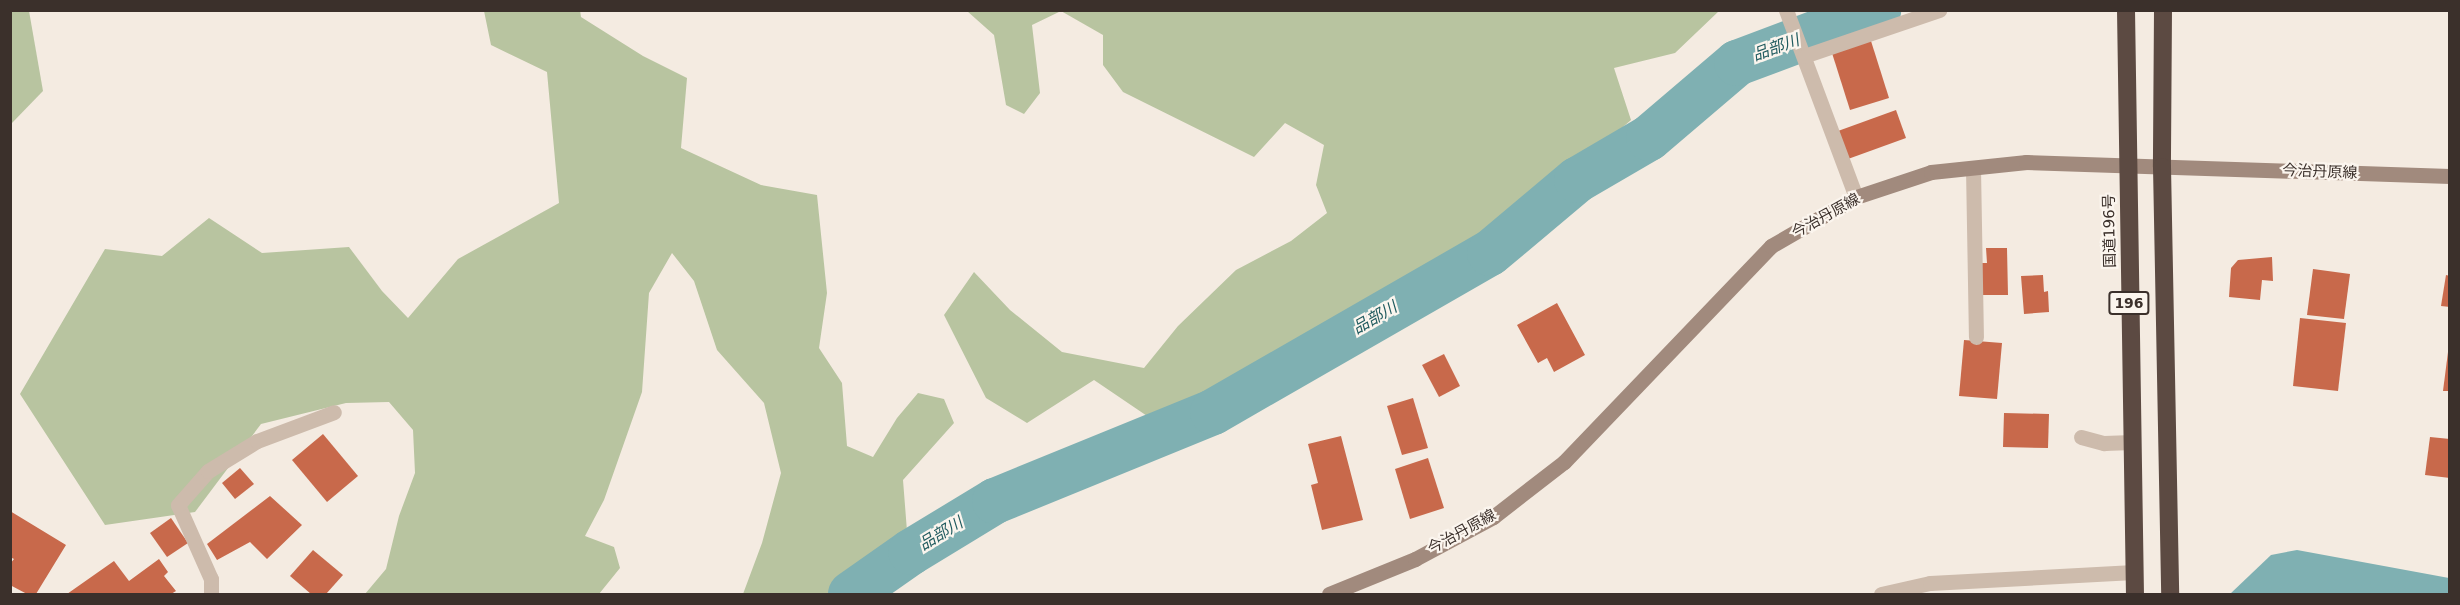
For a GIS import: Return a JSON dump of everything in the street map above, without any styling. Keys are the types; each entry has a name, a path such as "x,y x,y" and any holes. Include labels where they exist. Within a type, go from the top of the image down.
{"highway":[{"name":"国道196号","path":"2126,10 2126,165 2135,594"},
{"name":"196","path":"2163,10 2162,166 2170,594"}],"main road":[{"name":"今治丹原線","path":"1329,594 1415,559 1493,517 1564,462 1772,246 1856,197 1931,172 2026,162 2450,176"}],"street":[{"path":"1786,10 1856,197"},
{"path":"1804,56 1939,10"},
{"path":"1973,168 1976,337"},
{"path":"211,594 211,579 178,505 208,471 257,441 334,412"},
{"path":"2081,437 2104,443 2132,442"},
{"path":"1881,594 1930,583 2134,572"}],"green space":[{"path":"11,10 29,11 43,91 11,124"},
{"path":"580,10 581,17 643,56 687,78 681,148 761,185 817,195 827,293 819,348 842,383 847,446 873,457 897,418 918,393 944,399 954,423 903,480 907,531 832,594 743,594 762,543 781,473 764,403 717,350 694,281 672,253 649,293 642,392 604,500 585,536 614,547 620,568 599,594 365,594 386,569 399,516 415,473 413,430 389,402 346,403 261,424 195,512 105,525 20,394 105,249 162,256 209,218 262,253 349,247 382,291 408,318 458,259 559,203 547,72 491,45 484,11"},
{"path":"967,11 1061,11 1032,25 1040,93 1024,114 1006,105 994,35"},
{"path":"1061,11 1719,11 1675,53 1614,68 1631,120 1508,226 1211,397 1153,420 1094,380 1027,423 986,398 944,315 974,272 1010,310 1062,352 1144,368 1178,326 1236,270 1291,241 1327,213 1316,185 1324,145 1285,123 1254,157 1123,92 1103,65 1103,35"}],"water":[{"path":"2297,550 2449,578 2449,594 2230,594 2271,555"}],"building":[{"path":"1871,41 1889,98 1850,110 1832,53"},
{"path":"1896,110 1906,138 1848,159 1838,131"},
{"path":"1986,248 2007,248 2008,295 1978,295 1977,263 1987,263"},
{"path":"2272,257 2273,281 2262,280 2260,300 2229,297 2231,268 2238,260"},
{"path":"2313,269 2350,274 2344,319 2307,315"},
{"path":"2043,275 2044,292 2048,291 2049,312 2024,314 2021,276"},
{"path":"2446,275 2450,276 2450,307 2441,306"},
{"path":"1557,303 1585,355 1554,372 1547,358 1538,363 1517,325"},
{"path":"2300,318 2346,323 2338,391 2293,386"},
{"path":"1964,340 2002,343 1997,399 1959,396"},
{"path":"2448,352 2450,352 2450,391 2443,391"},
{"path":"1444,354 1460,386 1439,397 1422,365"},
{"path":"1413,398 1428,448 1402,455 1387,406"},
{"path":"2004,413 2049,414 2048,448 2003,447"},
{"path":"323,434 358,476 327,502 292,460"},
{"path":"1341,436 1363,520 1322,530 1311,485 1318,483 1308,444"},
{"path":"2430,437 2450,439 2450,478 2425,475"},
{"path":"1428,458 1444,508 1410,519 1395,469"},
{"path":"240,468 254,484 235,499 222,483"},
{"path":"270,496 302,525 267,559 250,542 217,560 207,544"},
{"path":"10,511 66,545 36,594 27,594 10,585 10,564 14,559 10,557"},
{"path":"171,518 188,543 167,557 150,533"},
{"path":"313,550 343,575 326,594 311,594 290,576"},
{"path":"159,559 168,572 164,576 176,591 171,594 67,594 114,561 129,581"}],"waterway":[{"name":"品部川","path":"851,594 911,552 995,501 1213,412 1490,253 1577,180 1649,138 1737,63 1878,10"}]}
